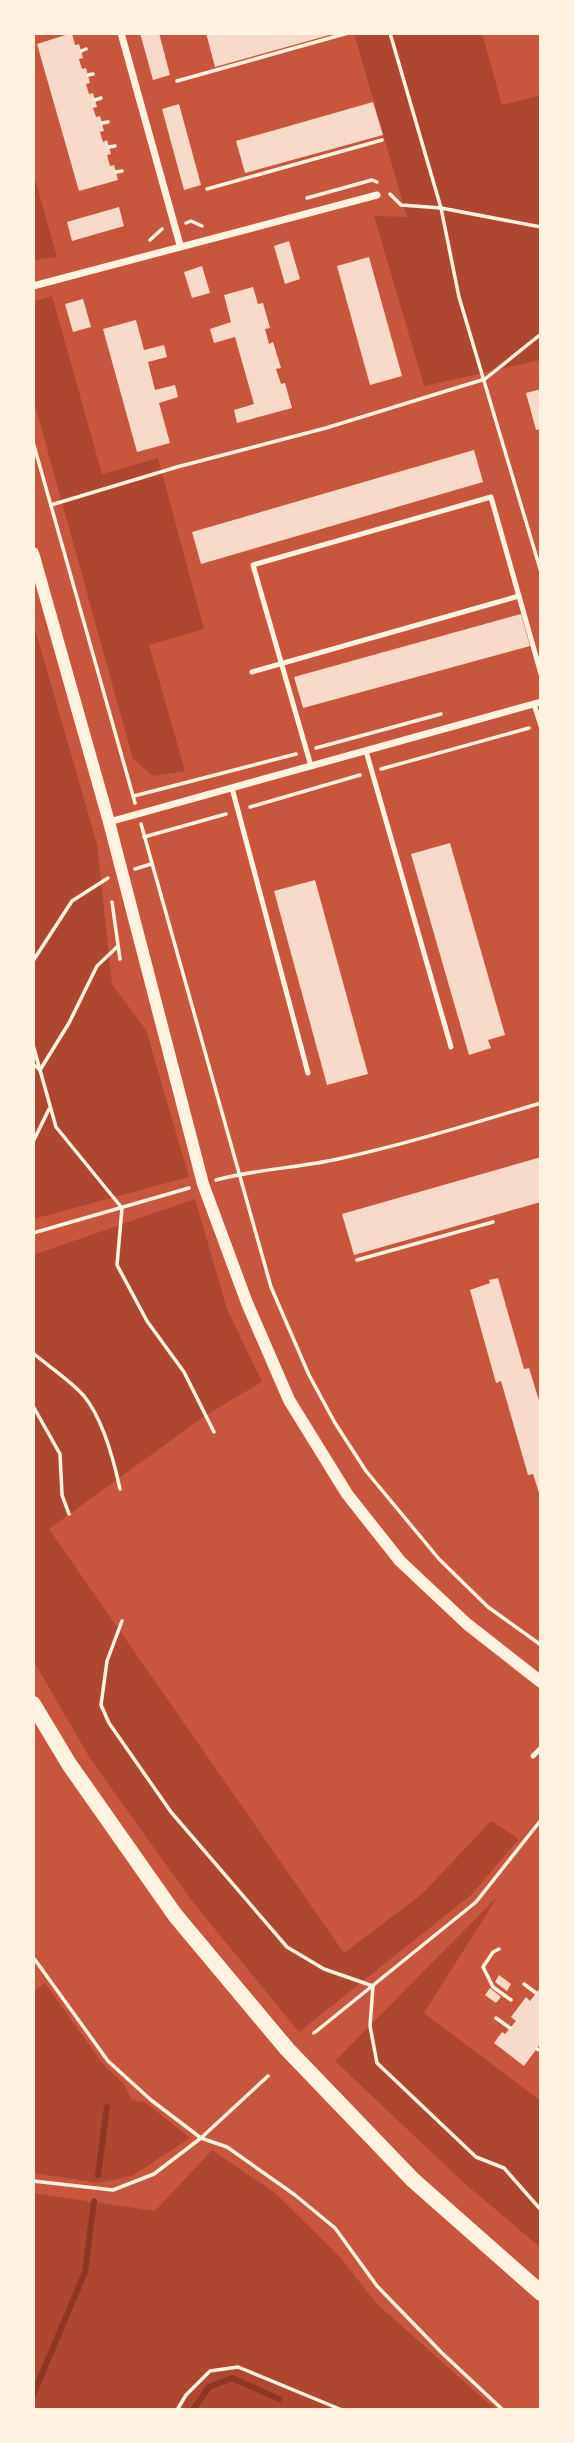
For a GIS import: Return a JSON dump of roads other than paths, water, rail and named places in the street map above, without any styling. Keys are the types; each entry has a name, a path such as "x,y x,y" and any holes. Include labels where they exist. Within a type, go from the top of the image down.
{"main road":[{"path":"33,1704 69,1764 175,1915 287,2049 412,2180 541,2292"}],"street":[{"path":"121,33 180,245"},
{"path":"33,286 377,195"},
{"path":"33,553 109,822 203,1184 247,1303 289,1400 347,1494 400,1561 467,1624 541,1682"},
{"path":"109,822 537,703"}],"lane":[{"path":"311,766 253,565 491,497 541,674"},
{"path":"252,672 519,596"},
{"path":"537,703 540,725"},
{"path":"366,751 451,1047"},
{"path":"232,788 309,1073"},
{"path":"533,1756 541,1748"}],"waterway":[{"path":"98,2175 107,2107"},
{"path":"33,2395 85,2272 94,2201"},
{"path":"193,2410 209,2387 232,2378 279,2399"}]}
